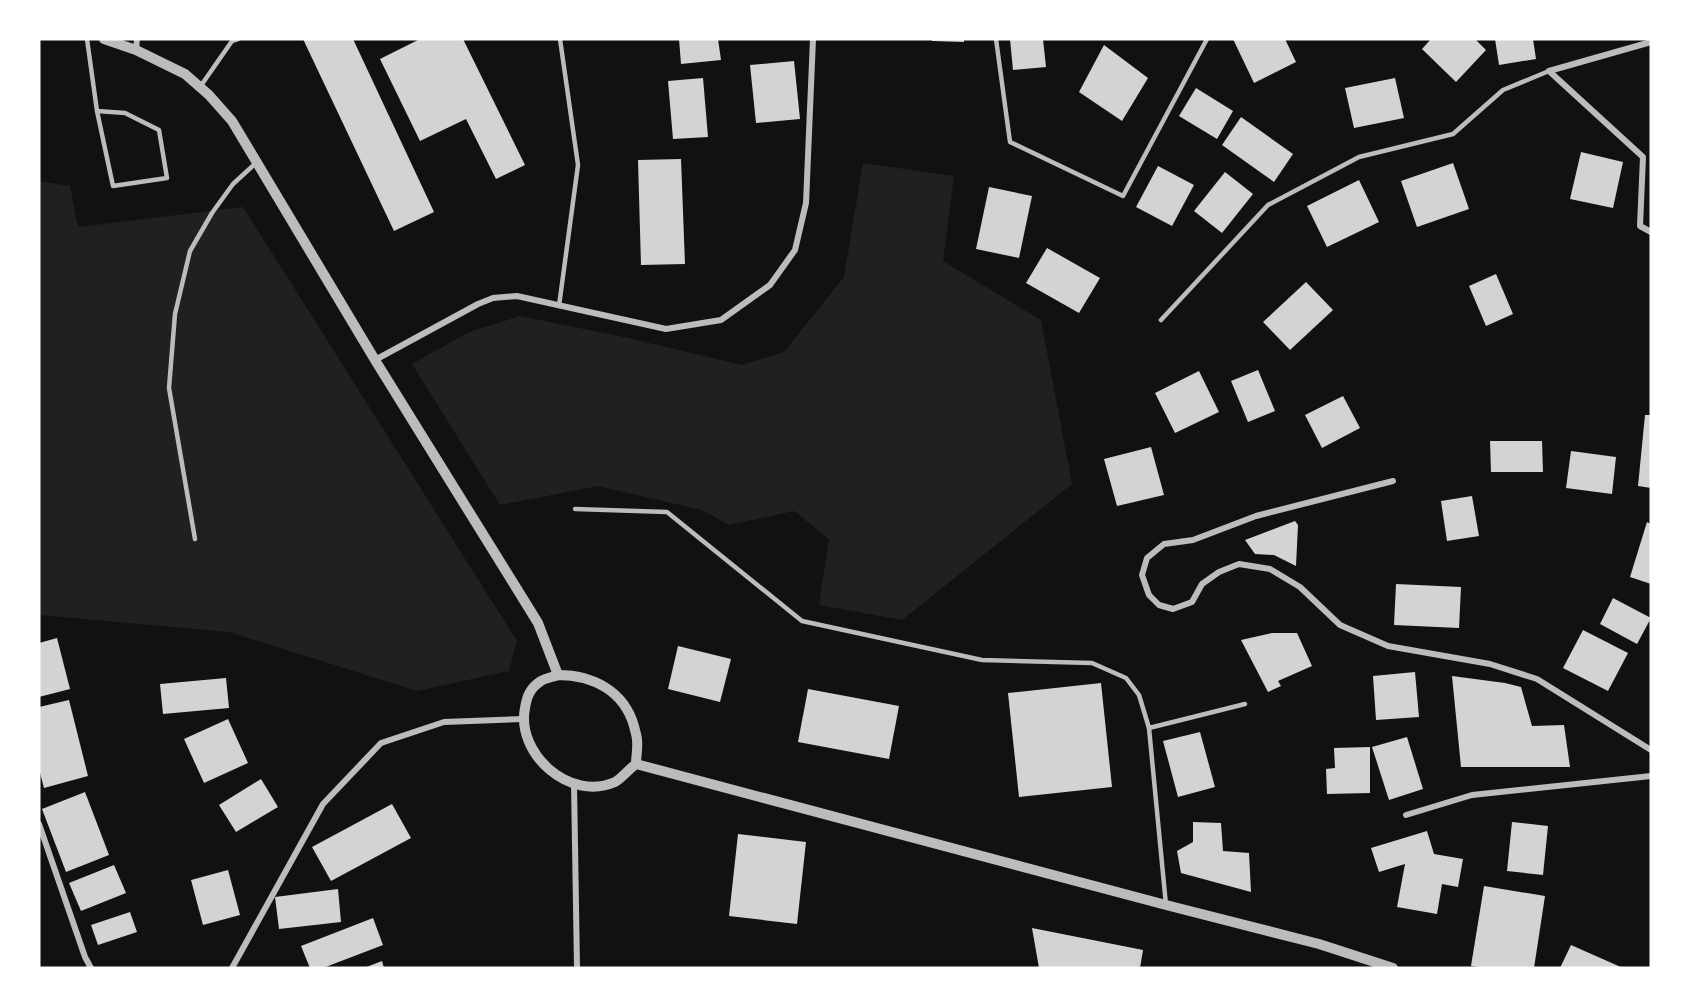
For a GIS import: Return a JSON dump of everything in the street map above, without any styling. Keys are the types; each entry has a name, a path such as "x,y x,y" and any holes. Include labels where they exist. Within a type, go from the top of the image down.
{"street":[{"path":"104,39 137,45 185,74 209,95 232,121 375,360 538,623 558,675"},
{"path":"375,360 493,298 517,296 666,329 721,320 770,285 795,250 806,203 813,39"},
{"path":"1549,71 1651,42"},
{"path":"1549,71 1643,157 1640,225 1651,232"},
{"path":"1393,481 1256,516 1193,540 1164,544 1147,558 1142,575 1149,595 1159,605 1173,609 1192,602 1202,584 1219,572 1239,564 1270,569 1300,587 1340,625 1388,646 1490,664 1537,679 1651,750"},
{"path":"558,675 574,675 598,682 616,695 630,715 637,739 636,764 616,781 599,786 574,783 562,778 542,764 528,743 523,719 528,693 541,681 558,675"},
{"path":"232,968 323,804 381,743 444,722 523,719"},
{"path":"636,764 1319,944 1393,968"},
{"path":"1407,815 1472,795 1651,776"},
{"path":"574,783 576,968"},
{"path":"39,825 85,957 91,968"}],"lane":[{"path":"87,39 97,111 113,186 167,178 159,130 125,113 97,111"},
{"path":"200,87 232,41 238,39"},
{"path":"560,39 578,165 560,306"},
{"path":"996,39 1010,142 1122,196 1207,39"},
{"path":"1161,320 1268,205 1359,157 1453,135 1503,90 1549,71"},
{"path":"195,539 169,388 175,314 190,251 212,213 233,184 257,163"},
{"path":"575,509 667,512 802,621 982,660 1092,663 1126,678 1139,695 1149,729 1166,905"},
{"path":"1149,729 1245,704"}],"shaded area":[{"path":"863,163 954,176 943,261 1041,320 1072,484 902,620 819,605 829,539 794,511 729,525 702,510 598,486 500,505 412,364 469,332 520,316 742,365 784,352 844,277"},
{"path":"39,181 70,186 78,227 243,207 517,641 509,671 417,691 229,632 39,615"}],"building":[{"path":"303,39 353,39 434,212 394,231"},
{"path":"420,39 463,39 525,165 496,179 466,119 420,141 380,59"},
{"path":"679,39 718,39 721,60 681,64"},
{"path":"932,39 964,39 964,42 932,41"},
{"path":"1010,39 1043,39 1046,67 1013,70"},
{"path":"1233,39 1285,39 1296,62 1254,83"},
{"path":"1431,39 1475,39 1486,50 1456,82 1422,49"},
{"path":"1495,39 1533,39 1536,59 1499,65"},
{"path":"1104,45 1148,78 1122,121 1079,92"},
{"path":"794,61 800,119 756,123 750,65"},
{"path":"703,78 708,137 673,139 668,81"},
{"path":"1395,78 1404,118 1354,128 1345,88"},
{"path":"1196,88 1233,111 1217,139 1179,116"},
{"path":"1241,117 1293,154 1274,182 1222,145"},
{"path":"1581,152 1623,162 1613,208 1570,199"},
{"path":"681,159 685,264 641,265 638,160"},
{"path":"1453,163 1469,209 1417,227 1401,181"},
{"path":"1158,166 1194,185 1172,226 1136,207"},
{"path":"1225,172 1253,194 1222,233 1194,211"},
{"path":"1359,180 1379,222 1327,247 1307,206"},
{"path":"989,187 1032,196 1019,258 976,249"},
{"path":"1047,248 1100,278 1079,313 1026,283"},
{"path":"1496,274 1513,314 1486,326 1469,286"},
{"path":"1306,282 1333,310 1290,350 1263,322"},
{"path":"1258,370 1275,411 1248,422 1231,381"},
{"path":"1199,371 1219,412 1175,433 1155,393"},
{"path":"1343,396 1360,428 1322,448 1305,415"},
{"path":"1645,415 1651,415 1651,488 1638,486"},
{"path":"1490,441 1542,441 1543,472 1491,472"},
{"path":"1151,447 1164,495 1117,506 1104,459"},
{"path":"1571,451 1616,457 1612,494 1566,488"},
{"path":"1472,496 1479,536 1447,541 1441,501"},
{"path":"1295,521 1298,525 1296,566 1274,555 1255,554 1245,540"},
{"path":"1647,522 1651,524 1651,584 1630,577"},
{"path":"1396,584 1461,587 1459,628 1394,625"},
{"path":"1613,598 1651,618 1637,644 1600,624"},
{"path":"1583,630 1628,653 1608,691 1563,668"},
{"path":"1272,633 1297,633 1312,666 1278,681 1281,686 1268,692 1241,640"},
{"path":"57,638 70,689 39,697 39,643"},
{"path":"678,646 731,659 720,702 668,689"},
{"path":"1415,672 1419,717 1376,720 1373,676"},
{"path":"1452,676 1521,687 1532,726 1564,725 1570,767 1461,767"},
{"path":"226,678 229,708 163,714 160,684"},
{"path":"1101,683 1112,787 1019,797 1008,693"},
{"path":"808,689 899,706 889,759 798,742"},
{"path":"69,700 88,776 44,788 39,769 39,707"},
{"path":"228,719 248,763 204,783 184,739"},
{"path":"1200,732 1215,787 1178,797 1163,741"},
{"path":"1407,737 1423,789 1389,800 1372,747"},
{"path":"1370,747 1370,793 1327,794 1326,769 1335,768 1334,748"},
{"path":"261,779 278,807 236,832 219,805"},
{"path":"85,792 109,855 66,872 42,809"},
{"path":"392,804 411,838 331,881 312,847"},
{"path":"1193,822 1221,823 1223,851 1249,853 1251,892 1181,873 1177,851 1193,842"},
{"path":"1512,822 1548,826 1543,875 1507,871"},
{"path":"1427,831 1434,854 1463,859 1458,887 1442,884 1437,914 1397,907 1405,864 1379,872 1371,848"},
{"path":"738,834 806,842 797,924 729,916"},
{"path":"114,865 126,893 81,911 69,883"},
{"path":"228,870 240,915 203,925 191,880"},
{"path":"1484,886 1545,896 1534,968 1471,966"},
{"path":"338,889 341,922 279,929 275,897"},
{"path":"130,912 137,932 98,945 91,925"},
{"path":"373,918 383,945 323,968 310,968 301,946"},
{"path":"1032,928 1143,950 1140,968 1039,968"},
{"path":"1571,945 1623,968 1560,968"},
{"path":"382,961 384,968 364,968"}]}
